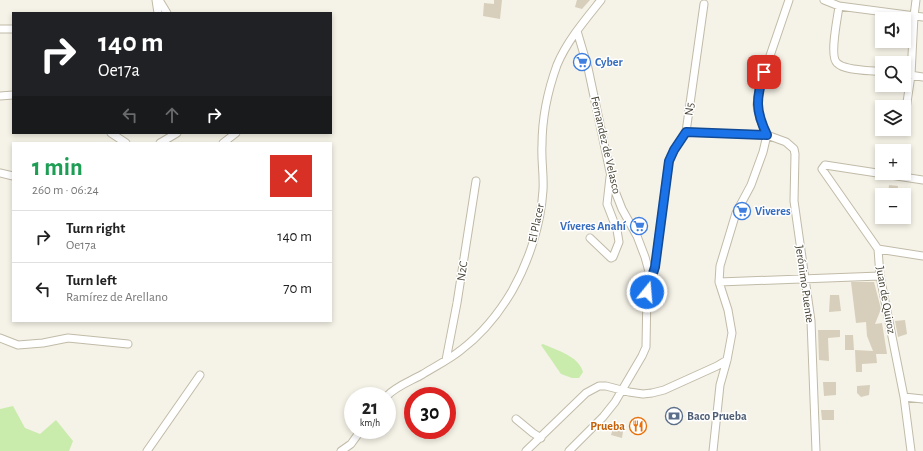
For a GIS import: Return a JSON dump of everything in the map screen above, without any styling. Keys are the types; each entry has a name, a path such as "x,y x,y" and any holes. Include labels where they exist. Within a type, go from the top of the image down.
{"street":[{"path":"156,0 158,12"},
{"path":"159,0 166,12"},
{"name":"El Placer","path":"396,389 461,351 475,339 494,318 512,291 524,268 538,220 543,190 542,144 544,116 549,90 564,50 601,0"},
{"path":"713,451 720,385 732,333 728,310 719,282 720,266 736,213 751,185 763,152 767,135 760,119 757,105 760,88 789,0"},
{"path":"824,0 839,6 923,17"},
{"path":"909,56 916,0"},
{"name":"N5","path":"569,451 603,417 622,391 646,347 647,292 655,267 669,161 674,150 686,132 704,4"},
{"path":"839,6 833,51 834,61 845,68 875,71"},
{"path":"0,29 12,29"},
{"name":"Fernandez de Velasco","path":"577,31 588,68 614,186 622,209 637,236 651,279"},
{"path":"911,76 923,77"},
{"path":"0,96 12,95"},
{"path":"686,132 767,135"},
{"path":"112,134 124,142"},
{"path":"162,142 175,134"},
{"path":"224,142 235,134"},
{"name":"Jerónimo Puente","path":"767,135 786,142 794,149 795,154 794,201 811,321 816,451"},
{"path":"923,180 825,166 823,167 823,171 878,248 923,256"},
{"path":"590,238 611,258 613,257 619,242 617,230 607,204 610,171"},
{"path":"0,173 12,176"},
{"name":"N2C","path":"446,360 457,302 476,181"},
{"name":"Juan de Quiroz","path":"878,248 880,276 904,397 911,451"},
{"path":"719,282 880,276"},
{"path":"0,338 18,345 43,343 68,338 128,344"},
{"path":"526,451 593,388 606,386 622,391 643,394 652,393 664,390 727,360"},
{"path":"147,451 200,375"},
{"path":"904,397 923,399"},
{"path":"516,419 541,438"},
{"path":"341,451 351,444 355,439"}],"green space":[{"path":"543,344 566,354 577,362 581,366 583,372 579,378 572,378 561,374 541,345"},
{"path":"13,406 25,428 40,434 56,420 73,441 69,451 0,451 0,409"}],"building":[{"path":"494,0 502,0 500,19 483,16 484,3 494,4"},
{"path":"577,0 590,0 582,9 575,7"},
{"path":"889,185 898,186 898,188 889,188"},
{"path":"851,282 874,282 881,309 875,324 882,323 887,354 876,354 877,363 862,364 862,372 856,372 855,350 873,351 867,336 866,322 856,323"},
{"path":"830,295 839,295 841,311 829,312"},
{"path":"905,320 907,334 898,337 895,321"},
{"path":"818,330 840,330 840,337 828,338 829,361 819,360"},
{"path":"845,335 853,335 854,350 845,350"},
{"path":"823,382 836,382 836,395 824,396"},
{"path":"870,385 869,395 861,397 857,393 857,386"},
{"path":"821,410 834,410 834,420 822,420"},
{"path":"615,422 624,425 622,438 611,435"}],"place":[{"name":"Cyber","path":"582,62"},
{"name":"Viveres","path":"742,211"},
{"name":"Víveres Anahí","path":"639,226"},
{"name":"Baco Prueba","path":"674,416"},
{"name":"Prueba","path":"638,426"}],"route":[{"path":"647,292 655,267 669,161 674,150 686,132 767,135 760,119 757,105 764,72"}]}
